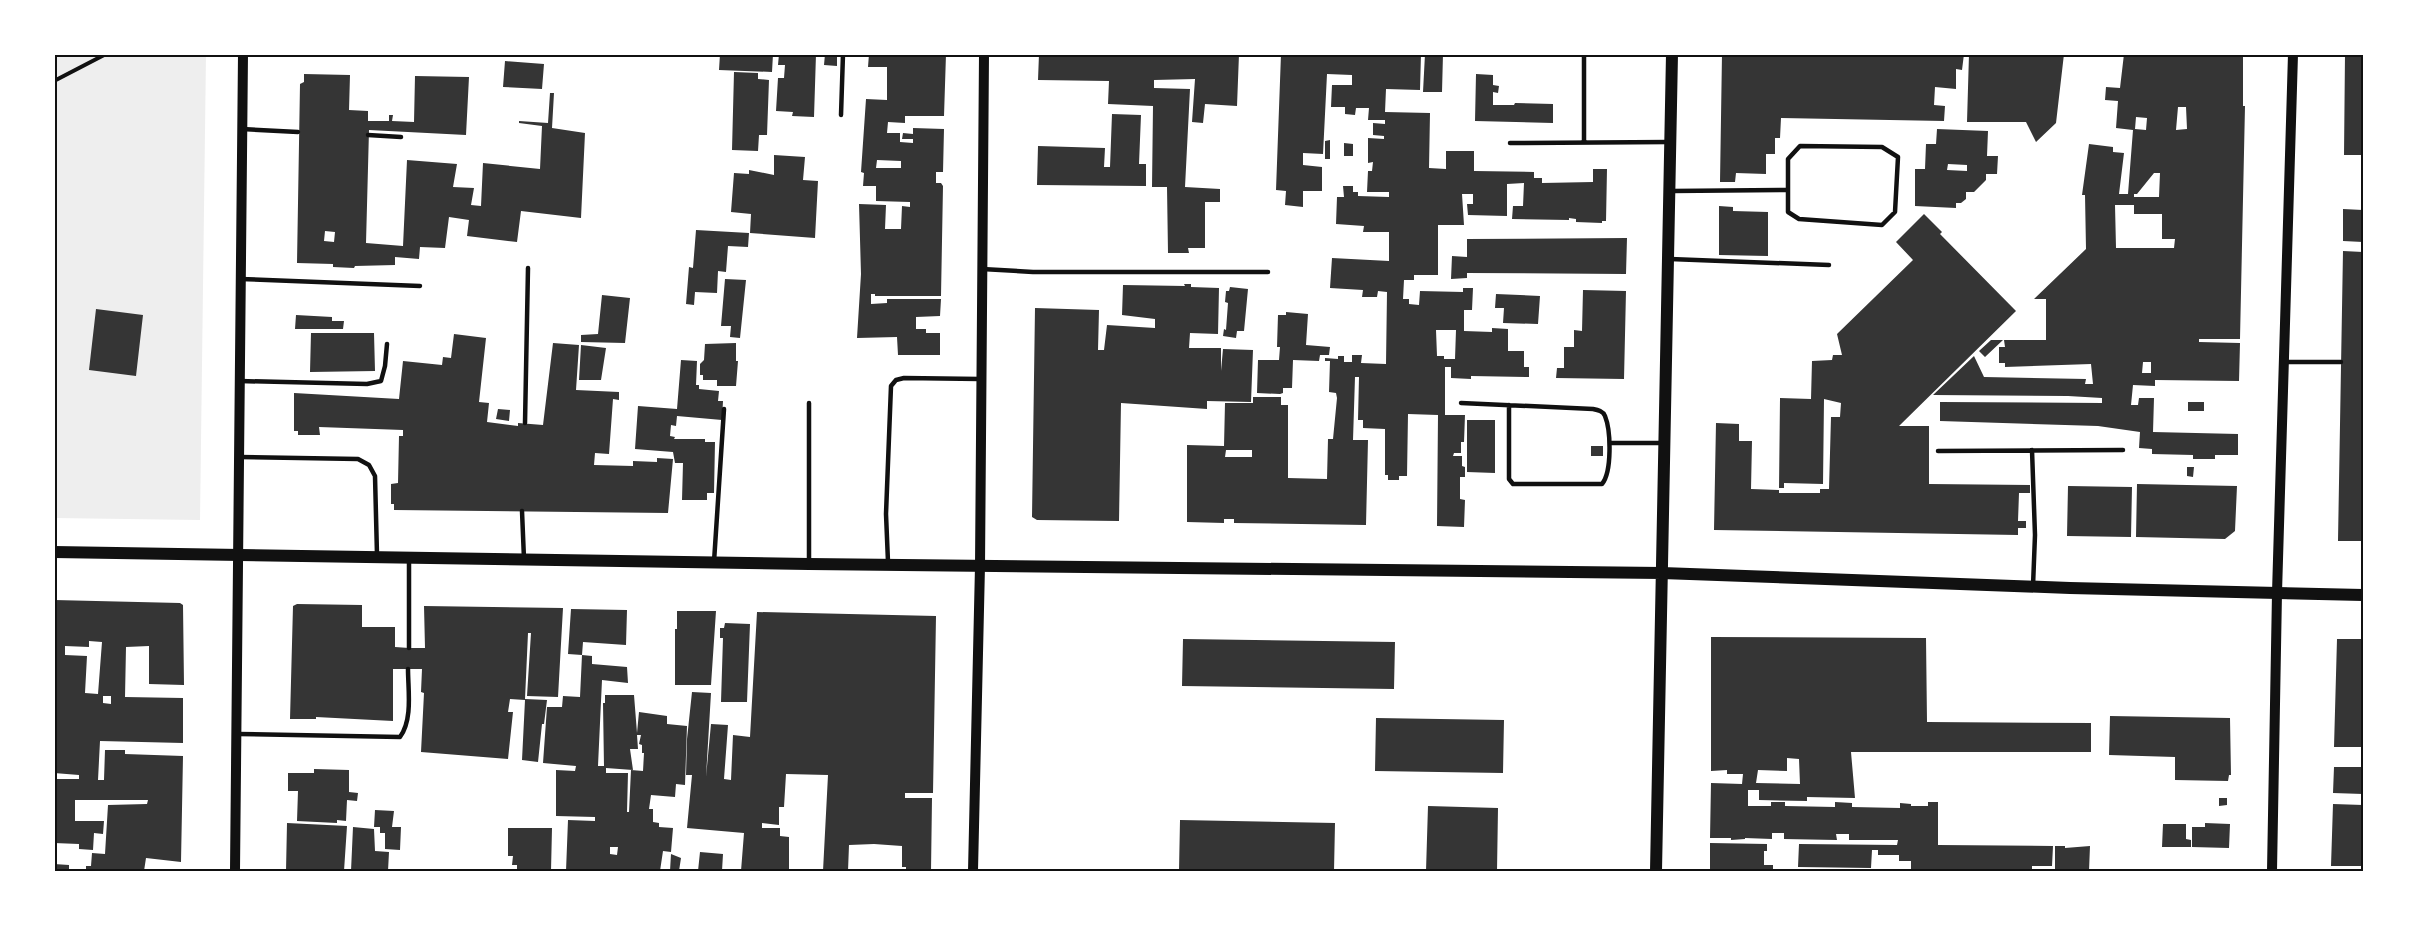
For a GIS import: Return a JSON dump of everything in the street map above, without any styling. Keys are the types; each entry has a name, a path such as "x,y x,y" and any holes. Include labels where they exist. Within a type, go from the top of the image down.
{"main road":[{"path":"1656,871 1671,54"},
{"path":"54,552 809,564 1662,573 2033,587 2363,595"}],"street":[{"path":"235,871 243,54"},
{"path":"973,871 980,566 984,54"},
{"path":"2272,871 2277,593 2293,54"}],"lane":[{"path":"841,115 843,54"},
{"path":"1584,54 1584,142"},
{"path":"242,129 298,132"},
{"path":"368,135 401,136"},
{"path":"1510,142 1670,142"},
{"path":"1800,146 1882,147 1898,157 1895,212 1882,225 1799,219 1788,212 1786,190 1788,159 1800,146"},
{"path":"1669,191 1786,190"},
{"path":"1668,259 1829,265"},
{"path":"525,423 528,268"},
{"path":"982,269 1033,272 1268,272"},
{"path":"240,279 420,286"},
{"path":"240,381 367,384 381,381 387,344"},
{"path":"2283,362 2341,362"},
{"path":"888,565 886,514 891,386 896,380 904,378 981,379"},
{"path":"1461,403 1509,405 1600,410 1605,415 1610,443 1606,479 1602,484 1513,484 1509,479 1509,405"},
{"path":"809,404 809,564"},
{"path":"714,562 724,409"},
{"path":"1610,443 1664,443"},
{"path":"2032,450 2035,535 2033,587"},
{"path":"1938,451 2123,450"},
{"path":"239,457 358,459 369,465 375,476 377,558"},
{"path":"522,511 524,560"},
{"path":"409,558 409,648"},
{"path":"235,734 400,737 407,719 408,669"}],"path":[{"path":"54,81 106,54"}],"shaded area":[{"path":"54,54 206,54 200,520 54,518"}],"building":[{"path":"720,54 773,54 772,72 719,70"},
{"path":"779,54 816,54 814,117 792,116 793,112 776,111 778,78 784,78 785,65 778,65"},
{"path":"825,54 837,54 837,66 824,65"},
{"path":"869,54 946,54 944,116 905,116 905,123 888,122 887,133 900,133 900,142 913,143 913,139 902,139 903,133 913,134 913,128 944,129 943,172 936,172 936,183 941,183 943,186 941,296 875,296 871,294 871,304 887,303 887,299 941,299 940,316 916,317 916,329 926,329 926,333 940,333 940,355 898,355 897,337 857,338 861,274 859,204 886,205 885,229 901,229 902,206 910,207 910,202 876,201 876,186 863,186 864,173 861,172 866,99 887,100 887,67 868,67","holes":["877,160 901,161 901,168 876,168"]},
{"path":"1039,54 1239,54 1237,106 1205,104 1203,123 1192,122 1195,79 1154,80 1154,88 1190,89 1185,187 1220,189 1220,202 1205,202 1205,248 1188,248 1189,253 1168,253 1167,187 1152,187 1153,106 1108,104 1109,81 1038,80"},
{"path":"1281,54 1421,54 1420,90 1386,89 1385,112 1430,113 1429,168 1446,169 1446,151 1474,151 1474,171 1534,172 1534,178 1542,178 1542,183 1593,182 1593,169 1607,169 1606,221 1602,223 1576,222 1576,219 1569,218 1569,220 1512,219 1513,206 1523,206 1524,183 1507,184 1507,216 1468,215 1467,204 1473,204 1473,194 1462,194 1464,225 1438,225 1438,275 1414,275 1414,280 1404,280 1403,299 1409,299 1409,304 1419,305 1420,291 1463,292 1463,288 1473,288 1472,310 1464,310 1464,331 1492,332 1492,328 1508,329 1508,351 1524,351 1524,367 1529,367 1529,377 1471,376 1471,379 1451,378 1451,367 1445,367 1445,415 1465,415 1464,442 1461,442 1461,453 1454,453 1453,456 1462,456 1462,466 1465,467 1465,477 1460,477 1460,499 1465,500 1464,527 1437,526 1438,415 1408,414 1407,476 1399,476 1399,480 1388,480 1388,475 1385,475 1385,429 1363,428 1363,420 1358,420 1359,377 1355,377 1353,440 1368,440 1366,525 1234,523 1234,519 1224,519 1224,523 1187,522 1187,445 1224,446 1225,403 1253,403 1253,397 1281,397 1281,405 1288,405 1288,478 1327,479 1328,439 1333,439 1337,398 1336,393 1329,392 1330,361 1325,361 1325,358 1338,359 1338,356 1344,356 1344,362 1352,362 1352,355 1362,355 1361,363 1386,364 1387,292 1378,291 1377,297 1362,297 1363,290 1330,288 1332,258 1389,261 1389,232 1363,232 1364,226 1336,224 1337,197 1344,197 1343,186 1353,186 1353,192 1358,192 1358,196 1389,197 1389,192 1367,192 1368,171 1372,171 1373,162 1368,163 1368,138 1384,139 1384,136 1373,135 1373,123 1385,124 1385,120 1368,120 1369,108 1356,108 1355,115 1345,114 1345,107 1331,107 1332,85 1352,85 1352,75 1327,74 1323,154 1303,153 1303,165 1322,167 1322,191 1303,191 1303,207 1285,205 1286,191 1276,190","holes":["1436,330 1456,330 1455,359 1444,359 1444,356 1437,356","1226,450 1252,450 1252,457 1225,457"]},
{"path":"1425,54 1443,54 1442,92 1423,92"},
{"path":"1722,54 1964,54 1962,70 1956,69 1956,89 1935,87 1934,105 1945,106 1944,121 1781,118 1780,138 1775,138 1775,154 1766,154 1766,174 1736,173 1735,182 1720,182"},
{"path":"1969,54 2064,54 2056,123 2036,142 2026,122 1967,122"},
{"path":"2124,54 2243,54 2243,106 2245,106 2240,339 2199,339 2199,342 2240,343 2239,381 2155,380 2155,386 2133,385 2131,405 2138,405 2139,398 2154,398 2153,432 2238,434 2238,455 2215,455 2215,459 2193,459 2193,455 2152,454 2152,449 2139,448 2140,432 2098,426 1940,421 1940,402 2102,403 2102,398 2068,396 1933,395 1974,356 1984,377 2086,379 2085,384 2093,384 2091,364 2005,367 2005,363 1999,363 1999,347 2005,347 2004,340 2046,340 2046,299 2034,299 2086,249 2085,195 2082,195 2089,144 2113,147 2113,152 2124,153 2119,194 2128,194 2133,130 2116,128 2118,101 2105,100 2106,87 2120,88","holes":["2178,107 2186,107 2187,129 2176,130","2136,117 2147,118 2146,130 2135,129","2154,173 2160,173 2159,197 2134,197 2134,194 2137,194","2115,205 2134,205 2134,214 2162,214 2162,239 2175,239 2174,248 2116,248","2143,362 2151,362 2151,373 2142,373"]},
{"path":"2345,54 2363,54 2363,155 2344,155"},
{"path":"505,61 544,64 542,89 503,87"},
{"path":"734,72 758,73 758,79 769,80 767,135 759,135 758,151 732,150"},
{"path":"304,74 350,75 349,110 368,111 368,121 389,121 389,115 393,115 392,121 414,122 415,76 469,77 466,135 369,130 366,243 403,246 407,160 457,164 453,187 474,188 471,205 481,206 483,163 540,169 542,126 519,123 519,121 548,123 550,93 554,93 552,128 585,133 581,218 521,211 517,242 467,236 469,220 449,217 445,248 420,247 419,259 395,257 395,265 355,266 354,268 333,267 333,264 297,263 300,84 304,82","holes":["325,231 335,232 334,242 324,241"]},
{"path":"1476,74 1493,75 1493,85 1499,86 1498,93 1493,92 1493,105 1553,104 1553,123 1475,121"},
{"path":"1112,114 1141,115 1139,164 1146,164 1146,186 1037,185 1038,146 1105,148 1104,167 1110,167"},
{"path":"1937,129 1988,131 1987,156 1998,156 1997,174 1986,174 1986,180 1974,192 1966,192 1966,199 1961,203 1956,203 1956,208 1915,206 1915,169 1925,169 1926,144 1936,144","holes":["1948,164 1967,165 1967,171 1947,170"]},
{"path":"1330,140 1330,159 1325,159 1325,141"},
{"path":"1344,143 1353,144 1353,156 1344,156"},
{"path":"774,155 805,157 803,180 818,181 815,238 750,233 751,214 731,212 734,173 749,174 749,170 774,175"},
{"path":"1719,206 1733,207 1733,211 1768,212 1768,256 1719,255"},
{"path":"2343,209 2363,210 2363,242 2343,241"},
{"path":"1924,214 1942,232 1940,234 2016,311 1899,426 1929,426 1929,484 2030,485 2030,493 2019,493 2018,521 2026,521 2026,528 2018,528 2018,535 1714,530 1716,423 1739,424 1739,441 1752,441 1751,489 1779,490 1779,493 1820,493 1820,489 1829,489 1831,417 1840,417 1841,403 1824,399 1823,484 1784,483 1784,488 1779,488 1780,398 1811,399 1812,361 1832,360 1833,355 1842,355 1837,334 1913,260 1896,242"},
{"path":"696,230 749,233 748,247 728,246 726,272 718,271 717,293 695,292 694,305 686,304 689,267 693,268"},
{"path":"1627,238 1626,274 1467,273 1467,278 1451,279 1452,256 1467,257 1467,239"},
{"path":"2343,251 2363,252 2363,541 2338,541"},
{"path":"725,279 746,280 740,338 730,337 731,326 721,326"},
{"path":"1184,284 1191,284 1191,287 1219,288 1218,334 1190,333 1189,348 1221,348 1221,371 1223,349 1253,350 1251,402 1207,401 1207,409 1121,403 1119,521 1037,520 1032,517 1035,308 1099,310 1098,350 1104,350 1107,325 1155,328 1155,319 1122,315 1123,285 1185,286"},
{"path":"1230,287 1248,289 1244,331 1237,331 1236,338 1223,336 1224,329 1226,330 1228,303 1225,302 1226,291 1229,291"},
{"path":"1583,290 1626,291 1624,379 1556,378 1557,368 1564,368 1564,347 1574,347 1574,330 1582,331"},
{"path":"1496,294 1540,296 1538,324 1503,323 1504,308 1495,308"},
{"path":"602,295 630,298 625,343 581,342 581,335 598,334"},
{"path":"96,309 143,315 136,376 89,370"},
{"path":"1286,312 1308,314 1306,345 1330,347 1329,355 1320,355 1319,361 1293,360 1292,388 1283,388 1283,393 1280,394 1257,393 1258,360 1279,360 1278,315 1286,315"},
{"path":"296,315 332,317 332,321 344,321 343,329 295,329"},
{"path":"311,333 374,333 375,371 310,372"},
{"path":"454,334 486,338 479,402 489,403 487,422 518,426 518,423 543,425 553,343 579,345 576,390 619,392 619,400 613,399 609,454 595,453 594,465 633,466 633,461 657,462 657,458 673,459 668,513 394,510 394,504 391,504 391,484 398,483 399,436 403,436 403,430 319,427 320,435 298,435 298,431 294,431 294,393 399,399 403,361 442,365 443,357 451,358"},
{"path":"1991,340 2003,340 1985,357 1979,351"},
{"path":"736,343 736,361 738,361 736,386 717,386 717,380 703,380 703,375 700,375 700,364 704,360 705,344"},
{"path":"581,345 606,348 601,380 579,380"},
{"path":"681,360 697,361 696,385 699,385 699,389 719,391 718,401 723,401 722,420 677,416 676,426 671,425 670,436 675,437 674,439 705,439 705,442 715,442 714,493 707,493 707,500 682,500 683,463 675,463 673,452 635,449 638,406 677,409"},
{"path":"2188,402 2204,402 2204,411 2188,411"},
{"path":"498,409 510,410 509,421 496,419"},
{"path":"1467,420 1495,420 1495,473 1467,472"},
{"path":"1591,446 1603,446 1603,456 1591,456"},
{"path":"2187,467 2194,467 2193,477 2187,476"},
{"path":"2137,484 2237,486 2235,531 2225,539 2136,537"},
{"path":"2068,486 2132,487 2131,537 2067,536"},
{"path":"54,600 180,603 183,605 184,685 149,684 149,646 126,647 125,697 183,698 183,743 100,741 98,780 104,780 105,750 125,750 125,754 183,756 181,862 146,858 144,871 86,871 86,866 91,866 92,853 105,854 108,805 147,804 148,800 75,800 75,821 104,821 103,834 94,833 93,850 79,849 79,844 54,843 54,779 79,779 79,775 54,773 54,717 56,717 57,707 54,707","holes":["89,641 102,642 98,694 85,693 87,656 65,655 65,646 89,647","103,696 111,696 111,704 103,703"]},
{"path":"297,604 362,605 362,627 395,627 395,647 409,648 425,648 424,606 563,608 558,697 527,696 531,633 528,633 525,699 547,700 538,762 522,760 525,700 510,699 508,712 513,712 508,759 421,752 424,693 421,692 422,669 393,669 393,721 316,717 316,719 290,719 293,606"},
{"path":"571,609 627,610 626,645 583,642 582,655 568,654"},
{"path":"677,611 716,611 711,685 675,685"},
{"path":"757,612 936,616 933,793 905,793 905,798 932,798 931,871 906,871 906,867 902,867 902,846 874,844 849,845 848,871 823,871 828,775 786,774 784,807 779,807 779,825 762,823 762,828 780,828 780,836 789,837 789,871 741,871 744,833 687,828 692,775 686,775 687,739 692,692 711,693 706,777 711,724 728,725 724,779 731,780 733,735 750,737"},
{"path":"725,623 750,624 747,702 721,702 723,638 720,638 720,628 724,628"},
{"path":"1711,637 1926,638 1927,722 2091,723 2091,752 1851,752 1855,798 1807,797 1807,801 1759,800 1759,790 1748,790 1748,806 1771,806 1771,802 1785,802 1785,806 1835,807 1835,802 1852,803 1852,807 1900,808 1900,803 1911,804 1911,806 1928,806 1928,802 1938,802 1938,845 2053,846 2052,866 2032,866 2032,871 1911,871 1911,861 1899,861 1899,855 1878,855 1878,850 1872,850 1871,868 1798,867 1799,844 1897,845 1898,840 1849,840 1849,834 1836,834 1837,840 1784,839 1784,833 1772,833 1772,839 1710,838 1711,783 1742,784 1743,774 1727,774 1727,770 1711,771","holes":["1787,758 1799,759 1800,784 1756,783 1758,770 1787,771"]},
{"path":"1183,639 1395,642 1394,689 1182,686"},
{"path":"2337,639 2363,639 2363,747 2334,747"},
{"path":"582,655 592,656 592,664 627,667 628,683 602,680 598,766 604,766 603,703 605,703 605,695 634,695 637,733 639,712 667,716 667,724 687,726 685,785 676,784 675,797 651,795 649,809 653,809 653,822 659,823 659,827 673,828 671,852 663,851 660,871 566,871 568,820 595,821 595,817 556,816 556,770 575,771 576,766 543,763 547,707 562,707 563,696 580,697","holes":["637,735 641,735 639,744 642,745 642,753 644,753 643,771 631,770 629,812 627,812 628,773 606,773 606,768 633,770 630,749 638,749","610,847 618,847 617,855 610,854"]},
{"path":"2110,716 2230,718 2231,775 2228,781 2175,780 2175,757 2109,755"},
{"path":"1376,718 1504,720 1503,773 1375,771"},
{"path":"2334,767 2363,767 2363,794 2333,793"},
{"path":"314,769 349,770 349,792 358,793 357,801 347,800 346,821 337,820 337,823 297,821 298,791 288,791 288,773 314,773"},
{"path":"2219,798 2227,798 2227,805 2219,806"},
{"path":"2333,804 2363,805 2363,866 2331,866"},
{"path":"1428,806 1498,808 1497,871 1426,871"},
{"path":"375,810 394,811 392,827 401,827 400,850 385,849 385,833 380,833 380,827 374,827"},
{"path":"1180,820 1335,823 1334,871 1179,871"},
{"path":"287,823 347,826 344,871 286,871"},
{"path":"2205,823 2230,824 2229,848 2192,847 2192,827 2205,827"},
{"path":"2163,824 2186,824 2186,839 2191,840 2191,847 2162,847"},
{"path":"353,827 374,829 375,851 389,852 388,871 351,871"},
{"path":"508,828 552,828 551,871 517,871 517,865 512,865 513,856 508,856"},
{"path":"1710,843 1767,844 1767,851 1764,851 1764,865 1773,865 1773,871 1710,871"},
{"path":"2055,846 2065,846 2065,848 2090,846 2089,871 2055,871"},
{"path":"700,852 723,854 722,871 698,871"},
{"path":"671,854 681,858 679,871 670,871"},
{"path":"54,864 69,865 69,871 54,871"}]}
